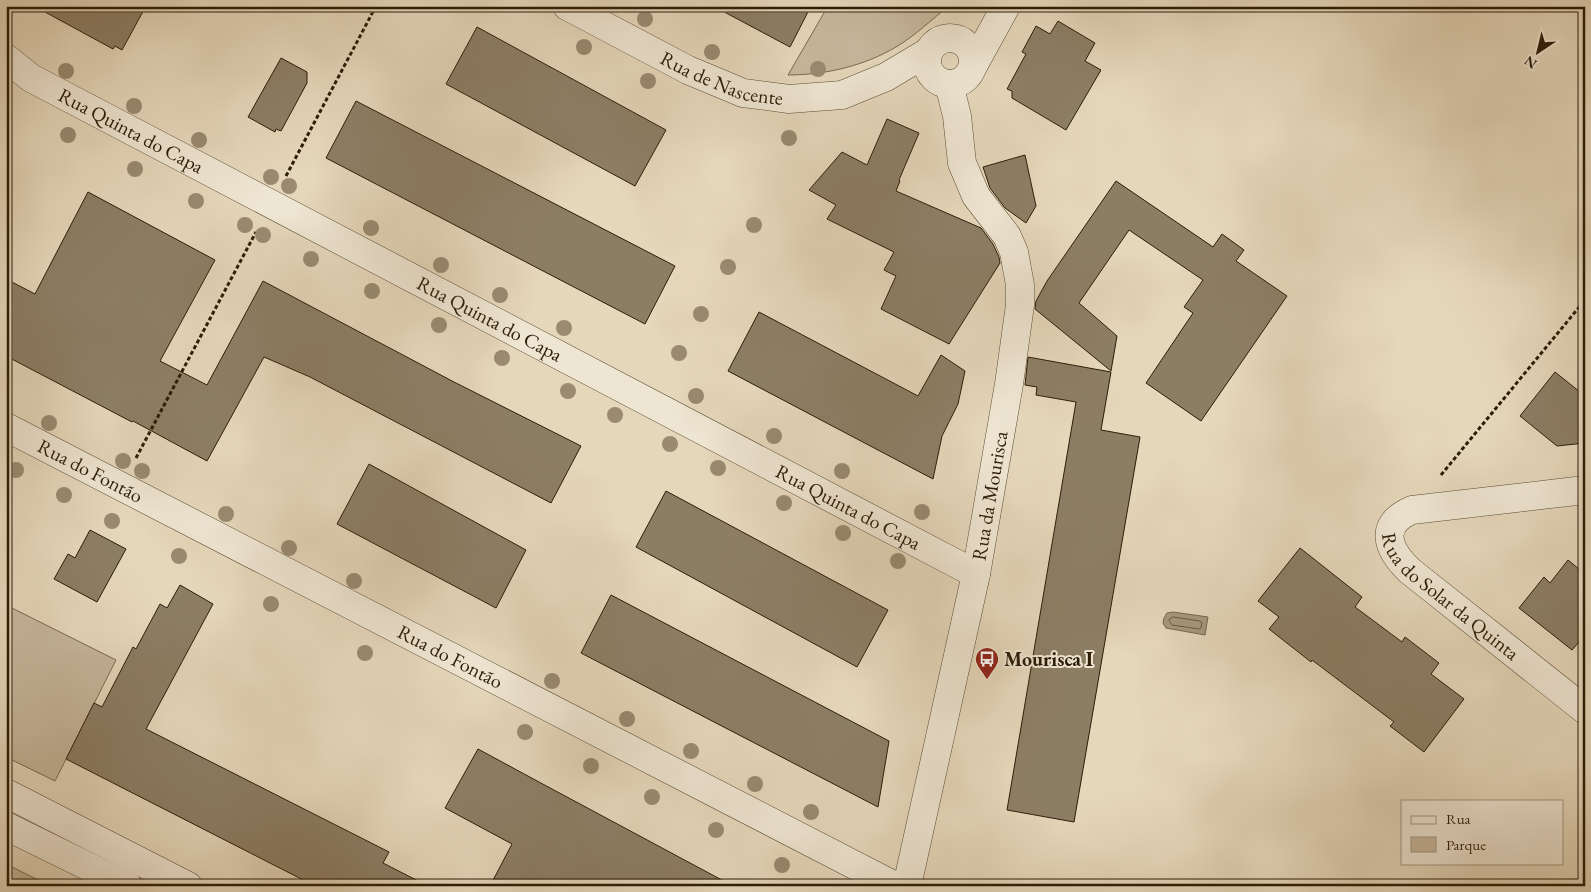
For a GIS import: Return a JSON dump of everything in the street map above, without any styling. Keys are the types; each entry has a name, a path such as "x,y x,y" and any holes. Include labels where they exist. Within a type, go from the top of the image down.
{"street":[{"name":"Rua de Nascente","path":"567,6 688,70 743,93 789,99 842,95 886,77 949,72"},
{"name":"Rua da Mourisca","path":"907,886 976,574 1009,384 1020,305 1020,286 1014,252 1007,236 976,196 962,163 957,116 949,72 973,60 971,52 960,41 953,38 995,6"},
{"path":"949,72 1006,6"},
{"name":"Rua Quinta do Capa","path":"6,58 31,78 976,574"},
{"name":"Rua do Fontão","path":"6,427 895,886"},
{"name":"Rua do Solar da Quinta","path":"1585,490 1412,510 1402,514 1394,521 1390,540 1393,551 1398,559 1585,710"},
{"path":"6,792 188,886"},
{"path":"6,826 128,886"}],"path":[{"path":"286,176 376,6"},
{"path":"136,459 255,235"},
{"path":"1412,510 1585,300"}],"green space":[{"path":"828,6 949,6 917,33 884,54 844,68 802,75 788,75"},
{"path":"6,605 116,660 55,781 6,757"},
{"path":"6,864 50,886 6,886"}],"water":[{"path":"1173,612 1208,617 1205,635 1166,628 1163,623 1164,618 1167,613"}],"building":[{"path":"34,6 146,6 122,50 115,46 113,49"},
{"path":"713,6 811,6 790,47"},
{"path":"1058,21 1095,43 1085,61 1101,70 1066,130 1012,98 1012,91 1007,89 1026,54 1022,52 1036,26 1050,34"},
{"path":"477,27 666,130 635,186 446,84"},
{"path":"281,58 307,72 307,83 281,131 276,129 275,132 248,117"},
{"path":"356,101 675,266 645,324 326,158"},
{"path":"887,119 919,133 896,191 981,228 993,244 999,257 1000,263 949,344 881,309 896,276 884,270 894,252 827,219 836,205 809,190 842,152 867,165"},
{"path":"1025,155 1036,206 1026,223 1005,208 990,188 983,167"},
{"path":"1116,181 1213,247 1222,234 1244,250 1236,261 1287,296 1201,421 1146,383 1193,313 1184,307 1203,280 1129,230 1079,303 1117,336 1111,371 1035,309 1036,301 1047,281"},
{"path":"88,192 215,260 160,361 207,385 263,281 454,382 581,446 551,503 310,377 264,357 207,461 6,356 6,279 35,294"},
{"path":"759,312 918,396 941,355 965,371 958,404 942,436 933,479 728,371"},
{"path":"1028,357 1111,372 1101,430 1140,437 1074,822 1007,810 1076,402 1036,395 1037,387 1025,385"},
{"path":"1555,372 1585,396 1585,443 1557,446 1520,416"},
{"path":"369,464 526,550 496,608 337,524"},
{"path":"666,491 888,610 857,667 636,547"},
{"path":"90,530 126,549 97,602 54,579 68,554 75,558"},
{"path":"1300,548 1362,597 1355,607 1402,642 1405,637 1439,663 1431,674 1464,699 1424,752 1390,726 1394,722 1269,629 1279,617 1258,601"},
{"path":"1568,560 1585,574 1585,635 1572,650 1519,608 1544,577 1550,583"},
{"path":"180,585 213,604 146,729 389,852 383,863 428,886 315,886 66,759 94,703 102,707 133,647 136,649 160,604 167,608"},
{"path":"611,595 889,741 878,807 581,653"},
{"path":"478,749 733,886 490,886 512,844 445,808"}],"place":[{"name":"Mourisca I","path":"987,680"}]}
